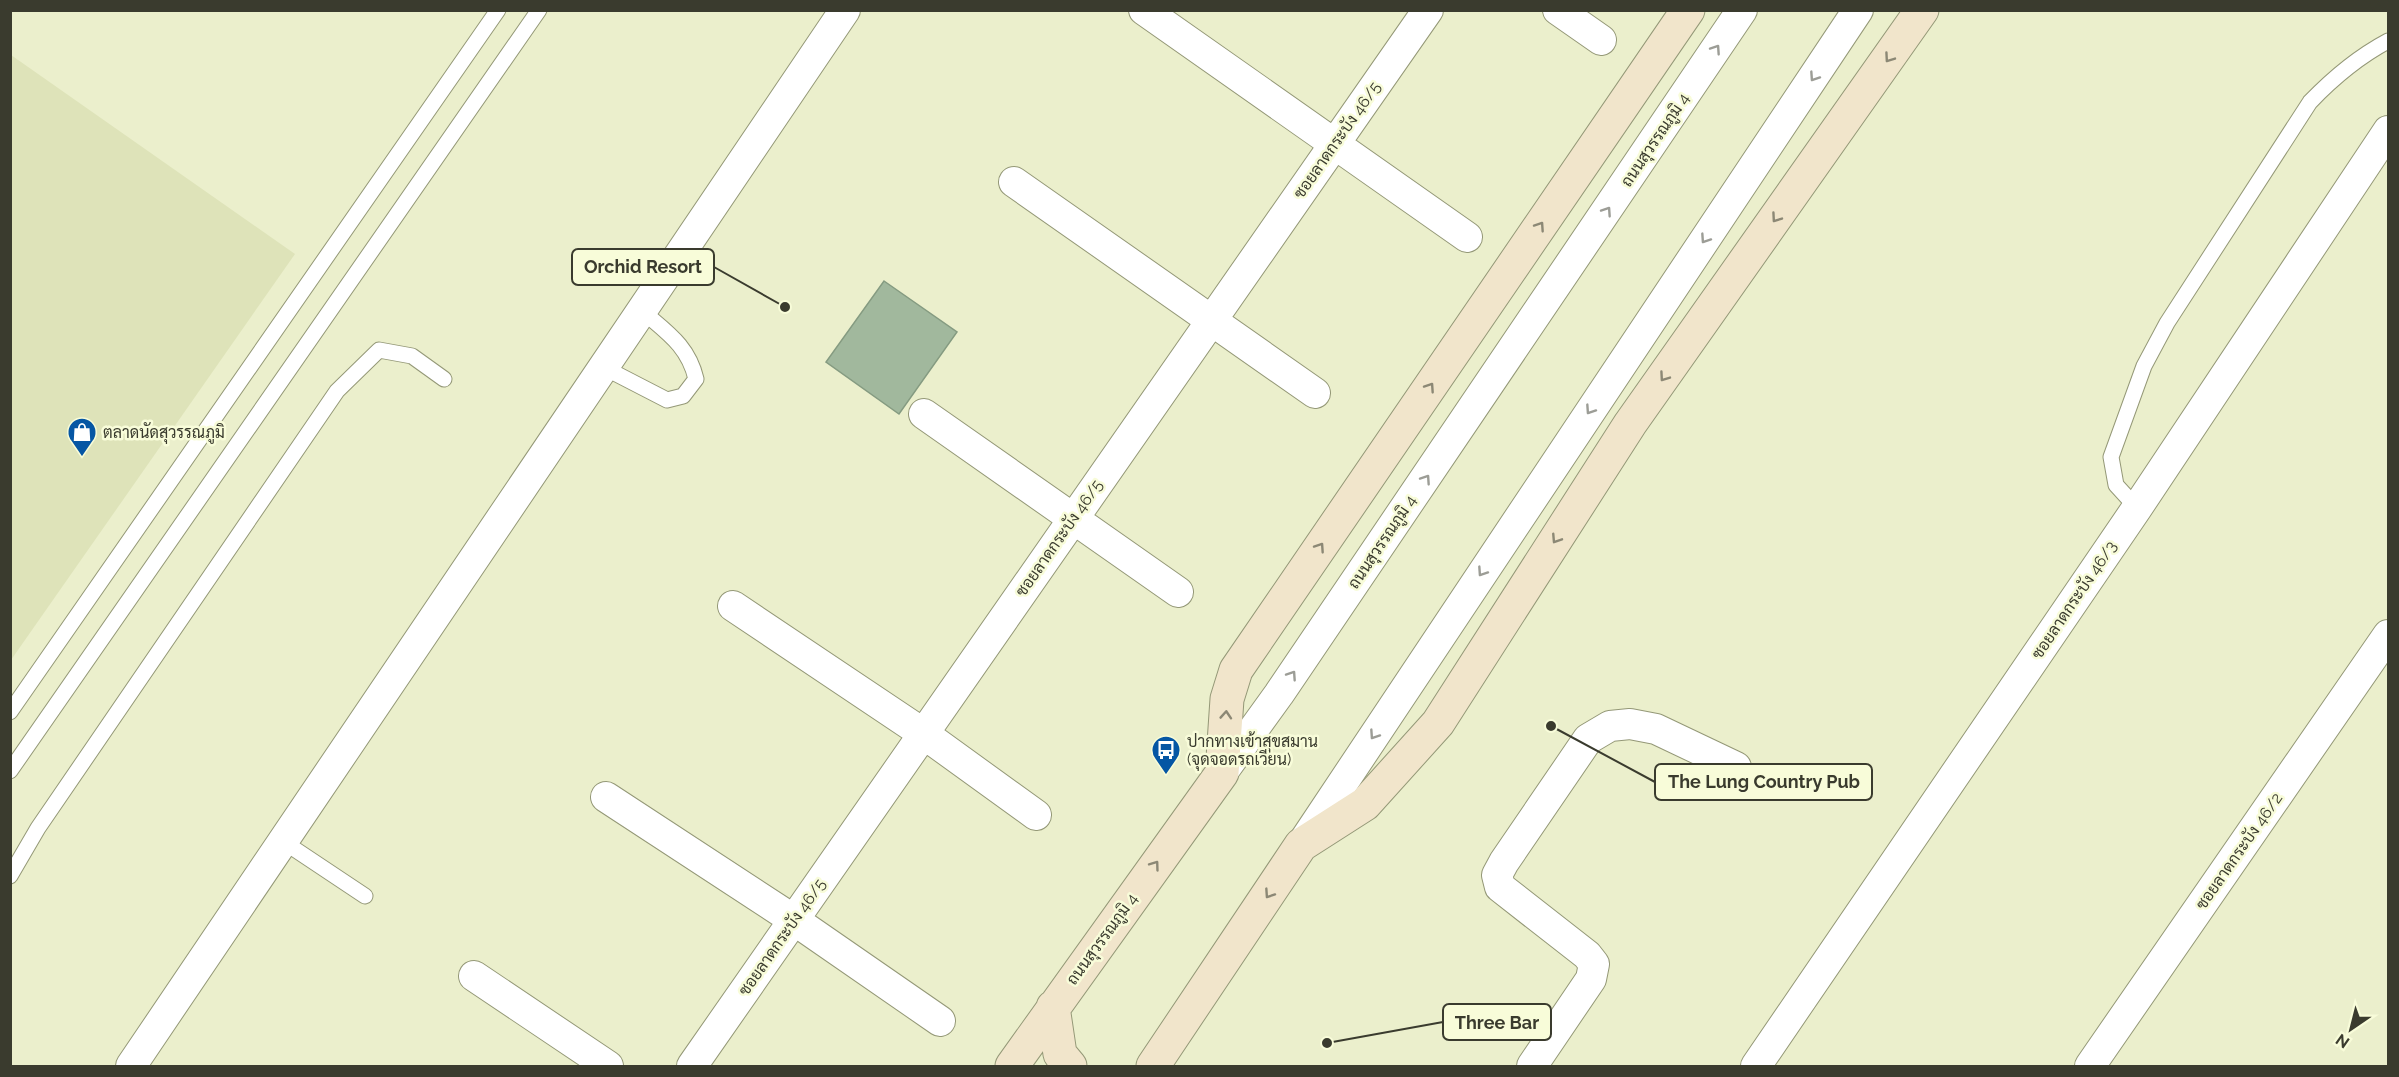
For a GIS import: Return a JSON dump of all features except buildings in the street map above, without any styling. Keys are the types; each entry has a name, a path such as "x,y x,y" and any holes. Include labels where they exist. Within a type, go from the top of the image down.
{"street":[{"path":"131,1066 845,10"},
{"path":"1144,10 1335,142 1467,237"},
{"name":"ซอยลาดกระบัง 46/5","path":"692,1066 1428,10"},
{"path":"1558,10 1601,40"},
{"path":"1222,773 1227,699 1236,670 1688,10"},
{"name":"ถนนสุวรรณภูมิ 4","path":"1012,1066 1279,694 1742,10"},
{"path":"1153,1066 1858,10"},
{"path":"1301,845 1365,804 1438,723 1630,424 1922,10"},
{"name":"ซอยลาดกระบัง 46/3","path":"1756,1066 2137,508 2388,131"},
{"path":"1014,182 1316,393"},
{"path":"924,414 1178,592"},
{"path":"733,606 924,734 1036,815"},
{"name":"ซอยลาดกระบัง 46/2","path":"2090,1066 2388,635"},
{"path":"1532,1066 1592,979 1594,964 1587,955 1500,887 1497,875 1504,862 1588,739 1610,726 1630,724 1656,729 1736,767"},
{"path":"606,796 794,920 940,1021"},
{"path":"474,976 608,1066"},
{"path":"1053,1007 1060,1054 1070,1066"}],"lane":[{"path":"10,712 498,10"},
{"path":"10,771 539,10"},
{"path":"2137,508 2116,485 2111,457 2128,407 2153,349 2310,102 2348,66 2388,41"},
{"path":"603,367 667,400 683,396 696,379 692,361 682,346 641,310"},
{"path":"10,876 38,828 337,391 380,350 412,356 444,378"},
{"path":"284,842 365,896"}],"shaded area":[{"name":"ตลาดนัดสุวรรณภูมิ","path":"11,55 295,254 11,660"}],"place":[{"name":"Orchid Resort","path":"785,307"},
{"name":"ตลาดนัดสุวรรณภูมิ","path":"82,458"},
{"name":"The Lung Country Pub","path":"1551,726"},
{"name":"ปากทางเข้าสุขสมาน (จุดจอดรถเวียน)","path":"1166,776"},
{"name":"Three Bar","path":"1327,1043"}]}
